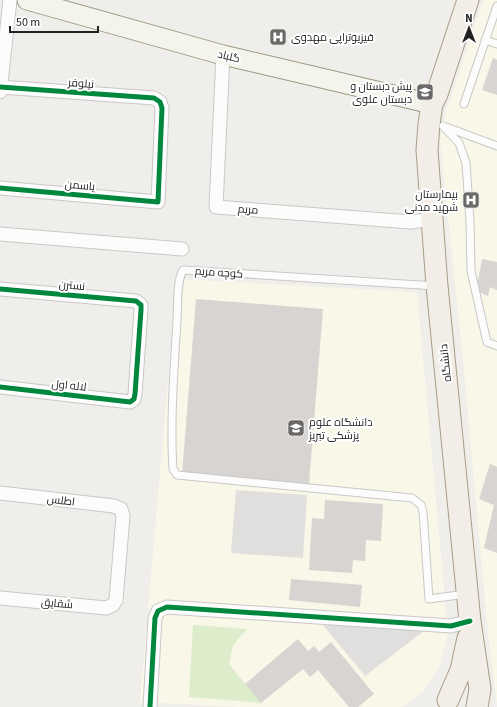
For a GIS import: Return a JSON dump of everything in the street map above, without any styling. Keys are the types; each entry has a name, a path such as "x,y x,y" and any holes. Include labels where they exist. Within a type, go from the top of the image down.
{"main road":[{"name":"گلباد","path":"27,0 223,54 438,116"},
{"name":"دانشگاه","path":"438,116 430,94 460,0"},
{"name":"دانشگاه","path":"438,116 437,94 468,0"},
{"name":"دانشگاه","path":"438,116 428,124 427,150 437,286 470,621 480,689 477,707"},
{"name":"دانشگاه","path":"444,704 461,670 470,621"},
{"path":"444,704 459,699 471,707"}],"street":[{"path":"0,89 10,0"},
{"name":"مریم","path":"223,54 216,207 411,222 433,219"},
{"name":"نیلوفر","path":"0,89 154,98 160,102 162,108 158,202"},
{"name":"یاسمن","path":"0,188 158,202"},
{"path":"0,234 182,249"},
{"name":"نسترن","path":"0,289 136,301 141,304 134,399"},
{"name":"لاله اول","path":"0,387 130,402 134,399"},
{"name":"اطلس","path":"0,493 114,506 121,509 124,516 116,600 113,605"},
{"name":"شقایق","path":"0,598 106,608 113,605"},
{"path":"150,707 155,618 158,611 167,607 451,626 470,621"}],"lane":[{"path":"464,104 497,6"},
{"path":"485,40 497,44"},
{"path":"438,116 497,146"},
{"path":"438,116 459,143 466,163 470,221 471,271 487,342 497,346"},
{"name":"کوچه مریم","path":"437,286 183,270 181,274 179,292 173,419 173,469 177,475 412,498 421,505 423,512 429,599 468,594"}],"shaded area":[{"path":"483,0 497,0 497,262 482,259 488,296 490,287 497,290 497,707 488,634 464,371 440,140 445,115"},
{"name":"دانشگاه علوم پزشکی تبریز","path":"177,279 417,292 448,632 440,666 423,691 404,706 238,707 140,702"},
{"path":"236,490 307,495 303,558 231,553"},
{"path":"324,621 424,631 365,676 323,625"}],"green space":[{"path":"193,625 247,629 233,645 229,664 261,703 189,697"}],"building":[{"path":"493,58 497,60 497,95 482,90"},
{"path":"482,259 497,262 497,290 490,287 488,296 476,291"},
{"path":"196,299 323,309 309,484 182,474"},
{"path":"490,464 497,467 497,553 484,548 494,505 479,499"},
{"path":"325,500 383,504 381,541 366,540 365,561 353,560 352,573 309,570 312,518 324,519"},
{"path":"291,579 362,585 360,607 289,600"},
{"path":"298,639 308,651 314,646 319,652 331,642 374,694 358,707 349,707 318,670 310,677 303,669 261,703 245,684"}],"cycle path":[{"path":"0,87 154,98 160,102 162,108 158,202 0,188"},
{"path":"0,289 136,301 141,305 135,394 134,399 130,402 0,387"},
{"path":"150,707 155,618 158,611 167,607 451,626 470,621"}],"place":[{"name":"فیزیوتراپی مهدوی","path":"278,37"},
{"name":"پیش دبستان و دبستان علوی","path":"425,92"},
{"name":"بیمارستان شهید مدنی","path":"471,200"},
{"name":"دانشگاه علوم پزشکی تبریز","path":"296,428"}]}
